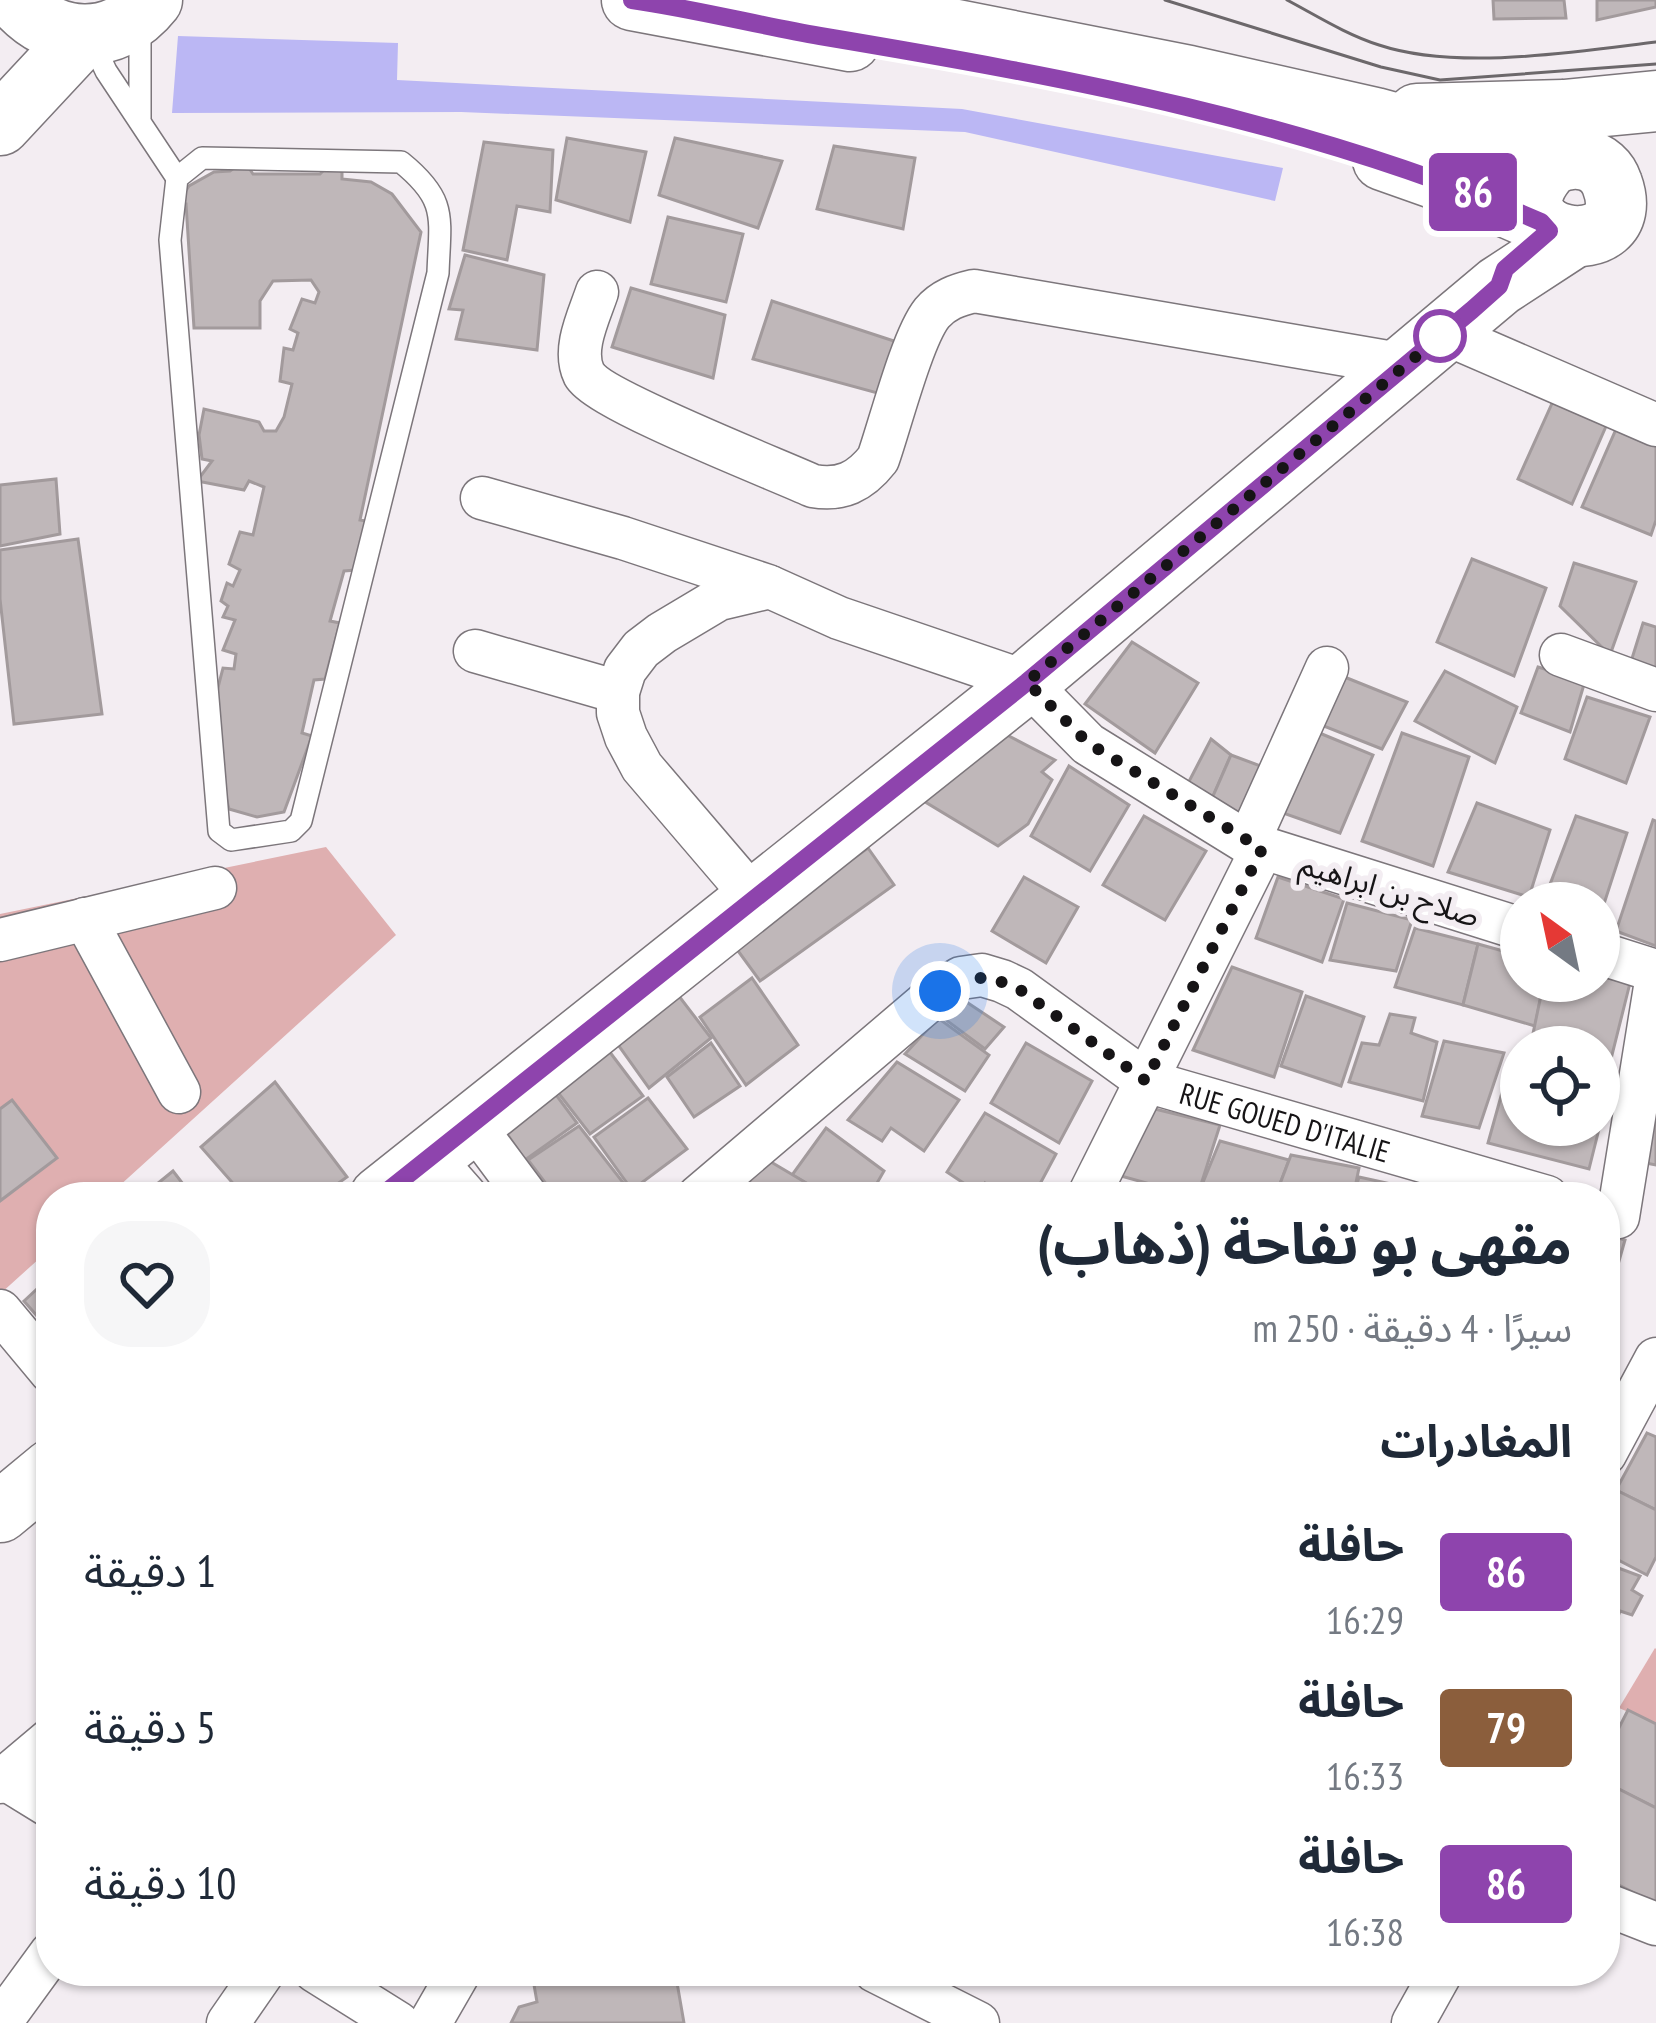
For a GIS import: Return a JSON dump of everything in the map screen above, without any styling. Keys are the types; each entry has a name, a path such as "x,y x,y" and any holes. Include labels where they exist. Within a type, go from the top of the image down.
{"main road":[{"path":"632,0 1009,69 1259,124 1409,168 1583,205"},
{"path":"805,0 1375,118 1583,205"},
{"path":"16,1 35,21 58,32 116,22"},
{"path":"0,91 16,1"},
{"path":"0,124 116,22"},
{"path":"1375,118 1656,101"},
{"path":"410,1182 456,1159 754,898 1027,682 1499,286 1505,269 1583,205 1656,154"},
{"path":"0,1512 36,1483"}],"street":[{"path":"596,292 580,360 591,383 749,458 813,486 832,489 866,474 878,459 922,331 943,303 974,292 1424,349 1656,425"},
{"path":"482,498 770,586 838,618 1027,682"},
{"path":"754,898 642,767 618,713 618,692 641,649 662,633 719,598 770,586"},
{"path":"475,651 618,692"},
{"path":"1561,656 1656,690"},
{"path":"1096,1182 1255,846 1327,668"},
{"name":"صلاح بن ابراهيم","path":"1027,682 1088,743 1255,846 1500,922"},
{"path":"0,940 215,888"},
{"path":"86,919 178,1092"},
{"path":"1620,960 1656,971"},
{"name":"RUE GOUED D'ITALIE","path":"716,1182 940,991 961,978 982,975 1019,989 1146,1081 1495,1182"},
{"path":"1626,1220 1656,981"},
{"path":"456,1159 499,1182"},
{"path":"0,1311 36,1354"},
{"path":"1620,1426 1656,1359"},
{"path":"36,1752 2,1780 36,1799"},
{"path":"1620,1910 1656,1924"},
{"path":"0,2023 36,1974"},
{"path":"228,2023 254,1986"},
{"path":"339,1986 398,2023"},
{"path":"430,2023 451,1986"},
{"path":"904,1986 978,2023"},
{"path":"1413,2023 1434,1986"}],"lane":[{"path":"116,22 140,119"},
{"path":"116,22 106,71 177,178 170,240 219,831 231,840 291,831 301,821 438,274 440,207 424,181 401,162 202,158 177,178"}],"shaded area":[{"path":"178,36 398,43 397,80 962,109 1283,168 1275,201 965,132 461,112 172,113"},
{"path":"326,847 396,935 124,1182 36,1182 36,1262 0,1294 0,914"},
{"path":"1655,1648 1656,1724 1620,1706"}],"building":[{"path":"1493,0 1564,0 1566,18 1494,19"},
{"path":"1597,0 1656,0 1656,7 1597,20"},
{"path":"567,138 646,152 630,222 556,200"},
{"path":"675,138 782,161 758,228 659,195"},
{"path":"484,142 553,150 550,212 517,206 507,260 463,250"},
{"path":"834,146 915,158 903,229 817,209"},
{"path":"247,165 253,174 320,174 335,168 342,172 342,179 371,182 392,194 421,232 360,520 366,521 356,570 344,571 330,621 340,623 325,679 314,680 302,733 312,736 284,812 257,817 229,809 217,761 216,695 223,668 234,669 236,654 223,650 235,620 223,617 228,606 221,601 227,583 233,586 240,570 229,564 240,532 253,535 264,487 249,481 244,490 197,481 212,461 202,459 199,435 204,409 259,422 264,431 276,431 292,384 280,381 284,348 293,350 298,333 290,329 302,299 315,303 319,292 311,280 273,281 260,301 260,328 194,328 186,204 177,204 189,186"},
{"path":"668,217 743,234 726,302 651,284"},
{"path":"465,255 544,275 537,350 456,339 463,310 449,309"},
{"path":"631,288 725,315 713,378 612,347"},
{"path":"772,301 897,342 881,394 753,359"},
{"path":"1554,399 1607,424 1572,504 1518,479"},
{"path":"1617,427 1656,443 1656,520 1651,535 1582,507"},
{"path":"56,479 60,534 0,546 0,485"},
{"path":"78,539 102,714 14,724 0,599 0,550"},
{"path":"1472,559 1546,588 1514,676 1437,642"},
{"path":"1574,563 1636,582 1610,655 1560,606"},
{"path":"1643,623 1656,627 1656,676 1629,668"},
{"path":"1132,642 1198,683 1155,753 1085,704"},
{"path":"1538,667 1585,681 1570,732 1521,713"},
{"path":"1445,671 1517,707 1495,763 1415,721"},
{"path":"1342,676 1407,702 1382,749 1321,725"},
{"path":"1587,697 1650,717 1626,783 1565,759"},
{"path":"1317,732 1373,755 1340,833 1280,812"},
{"path":"1402,733 1469,757 1433,866 1362,841"},
{"path":"1007,735 1055,760 1042,772 1052,780 1028,824 998,846 922,800"},
{"path":"1211,739 1231,755 1210,803 1184,791"},
{"path":"1231,755 1266,768 1242,819 1210,803"},
{"path":"1069,766 1129,805 1090,871 1031,836"},
{"path":"1477,803 1550,830 1534,882 1500,882 1500,888 1448,872"},
{"path":"1144,816 1206,851 1165,920 1103,885"},
{"path":"1576,816 1627,833 1611,882 1551,882"},
{"path":"1656,821 1656,946 1620,932 1620,919"},
{"path":"868,848 894,885 760,981 733,944"},
{"path":"1024,877 1078,907 1046,963 992,931"},
{"path":"1278,877 1344,899 1322,962 1256,938"},
{"path":"1347,903 1412,920 1396,971 1330,960"},
{"path":"1415,928 1478,944 1463,1005 1395,987"},
{"path":"1478,944 1500,950 1500,1002 1540,1002 1535,1026 1463,1005"},
{"path":"1232,967 1302,992 1274,1077 1193,1050"},
{"path":"752,978 798,1045 746,1085 700,1017"},
{"path":"1620,981 1630,983 1619,1026 1535,1026 1540,1002 1620,1002"},
{"path":"672,987 711,1038 649,1088 609,1032"},
{"path":"1306,996 1364,1017 1341,1086 1281,1066"},
{"path":"962,999 1004,1027 985,1049 946,1020"},
{"path":"1390,1014 1415,1018 1411,1033 1437,1042 1423,1101 1349,1082 1362,1043 1379,1045"},
{"path":"938,1018 989,1055 965,1091 905,1054"},
{"path":"1444,1041 1500,1052 1479,1128 1422,1116"},
{"path":"711,1043 740,1086 694,1117 667,1077"},
{"path":"1026,1043 1092,1081 1059,1143 991,1103"},
{"path":"606,1047 643,1096 590,1134 553,1086"},
{"path":"897,1062 959,1100 924,1151 891,1128 882,1141 848,1120"},
{"path":"275,1082 347,1177 340,1182 232,1182 201,1147"},
{"path":"551,1088 577,1123 525,1160 499,1122"},
{"path":"648,1098 687,1149 643,1182 626,1182 594,1137"},
{"path":"12,1100 57,1158 0,1201 0,1109"},
{"path":"1500,1100 1500,1146 1595,1146 1589,1169 1488,1143"},
{"path":"1155,1109 1220,1125 1202,1182 1143,1182 1121,1176"},
{"path":"1656,1111 1656,1165 1646,1163"},
{"path":"985,1113 1056,1154 1041,1182 962,1182 947,1172"},
{"path":"579,1126 623,1182 545,1182 528,1160"},
{"path":"826,1128 884,1171 878,1182 804,1182 792,1175"},
{"path":"1220,1141 1289,1160 1281,1182 1203,1182"},
{"path":"1291,1155 1359,1168 1356,1182 1281,1182"},
{"path":"766,1159 805,1182 749,1182"},
{"path":"173,1171 181,1182 159,1182"},
{"path":"36,1290 36,1315 24,1301"},
{"path":"1647,1433 1656,1437 1656,1510 1620,1492 1620,1483"},
{"path":"1620,1492 1656,1510 1656,1557 1647,1575 1620,1561"},
{"path":"1620,1569 1640,1576 1632,1590 1642,1596 1632,1615 1620,1611"},
{"path":"1628,1710 1656,1724 1656,1808 1620,1790 1620,1726"},
{"path":"1620,1790 1656,1808 1656,1904 1620,1886"},
{"path":"534,1986 678,1986 684,2023 511,2023 519,2007 537,2002"}],"tram line":[{"path":"1165,0 1381,67 1440,80 1656,64"},
{"path":"1287,0 1367,41 1444,57 1516,57 1656,42"}],"bus line":[{"name":"86","path":"399,1182 1027,682 1472,310 1499,286 1505,269 1549,231 1541,222 1465,188 1259,124 986,64 632,0"}],"route":[{"path":"940,991 961,978 982,975 1019,989 1146,1081 1262,849 1088,743 1027,682 1444,333 1440,336"}]}
